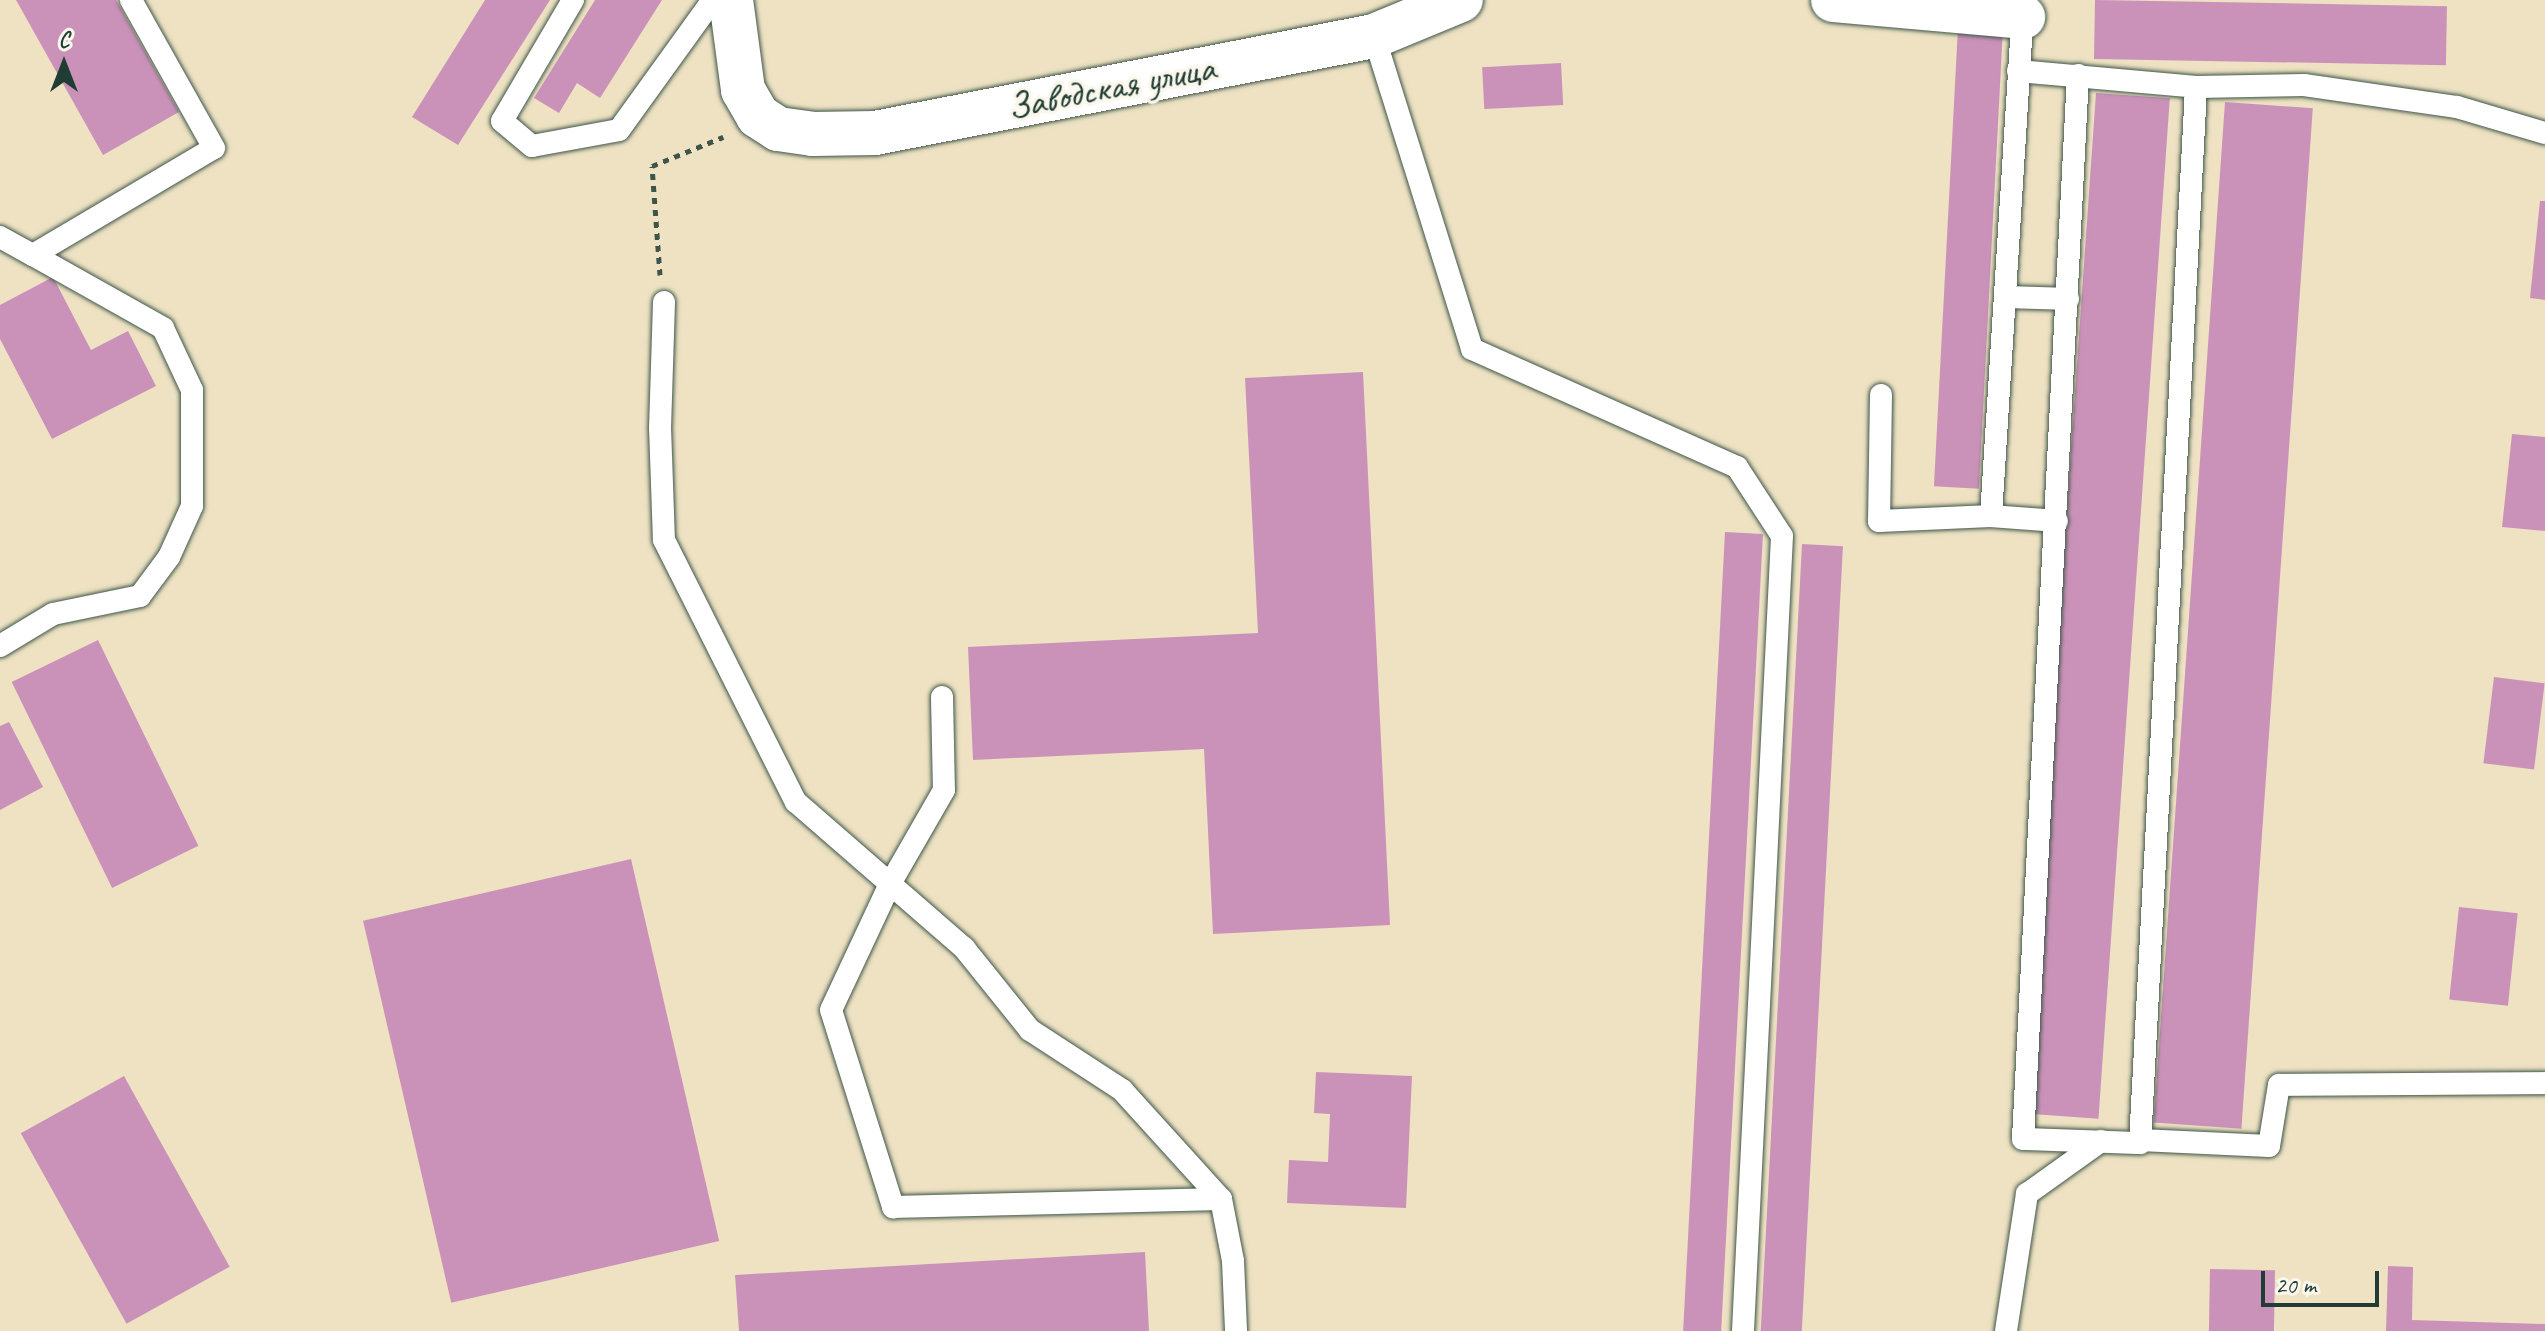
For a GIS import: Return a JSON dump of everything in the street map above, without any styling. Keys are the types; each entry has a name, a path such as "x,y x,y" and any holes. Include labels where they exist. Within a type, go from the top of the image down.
{"street":[{"path":"731,0 743,90 758,116"},
{"name":"Заводская улица","path":"758,116 778,129 813,134 875,133 1374,36 1461,0"},
{"path":"1833,0 2023,8"}],"lane":[{"path":"33,255 214,148 131,0"},
{"path":"573,0 502,121 532,146 619,130 709,5 720,0"},
{"path":"1991,516 2008,297 2023,8"},
{"path":"1374,36 1472,349 1737,467 1782,536 1743,1331"},
{"path":"2018,71 2196,87 2304,85 2457,107 2545,133"},
{"path":"2078,75 2023,1139 2269,1146 2279,1085 2545,1083"},
{"path":"2140,1140 2196,87"},
{"path":"0,237 163,328 192,390 192,506 169,557 140,596 53,614 0,646"},
{"path":"2008,297 2068,299"},
{"path":"664,302 660,427 664,540 796,802 964,948 1030,1030 1122,1090 1221,1199 1233,1261 1236,1331"},
{"path":"1881,395 1879,521 1991,516 2057,521"},
{"path":"942,697 944,790 890,884 831,1010 893,1207 1221,1199"},
{"path":"2006,1331 2027,1194 2101,1141"}],"path":[{"path":"664,302 652,219 652,166 758,116"}],"building":[{"path":"16,0 116,0 179,112 103,155"},
{"path":"485,0 550,0 458,145 412,117"},
{"path":"595,0 662,0 600,98 577,83 559,113 534,98"},
{"path":"2095,0 2447,6 2446,65 2094,59"},
{"path":"1958,27 2003,29 1979,489 1934,486"},
{"path":"1561,63 1563,105 1484,109 1482,67"},
{"path":"2096,93 2170,98 2098,1119 2025,1114"},
{"path":"2225,102 2313,108 2241,1129 2154,1123"},
{"path":"2540,201 2545,201 2545,300 2530,298"},
{"path":"53,277 91,350 128,331 156,386 52,439 0,339 0,305"},
{"path":"1363,372 1390,925 1213,934 1204,749 973,760 968,647 1258,633 1245,378"},
{"path":"2512,434 2545,437 2545,531 2502,527"},
{"path":"1725,532 1763,534 1721,1331 1683,1331"},
{"path":"1802,544 1843,546 1802,1331 1761,1331"},
{"path":"98,640 198,846 112,888 12,682"},
{"path":"2494,677 2545,683 2534,770 2483,763"},
{"path":"9,722 43,787 0,810 0,726"},
{"path":"631,859 719,1241 451,1303 363,921"},
{"path":"2459,907 2518,913 2508,1006 2449,999"},
{"path":"1316,1072 1412,1076 1406,1208 1287,1203 1289,1160 1328,1162 1330,1114 1314,1113"},
{"path":"124,1076 230,1267 126,1324 21,1133"},
{"path":"1145,1252 1149,1331 739,1331 735,1275"},
{"path":"2388,1266 2413,1267 2412,1320 2545,1324 2545,1331 2386,1331"},
{"path":"2210,1269 2275,1270 2274,1331 2209,1331"}]}
